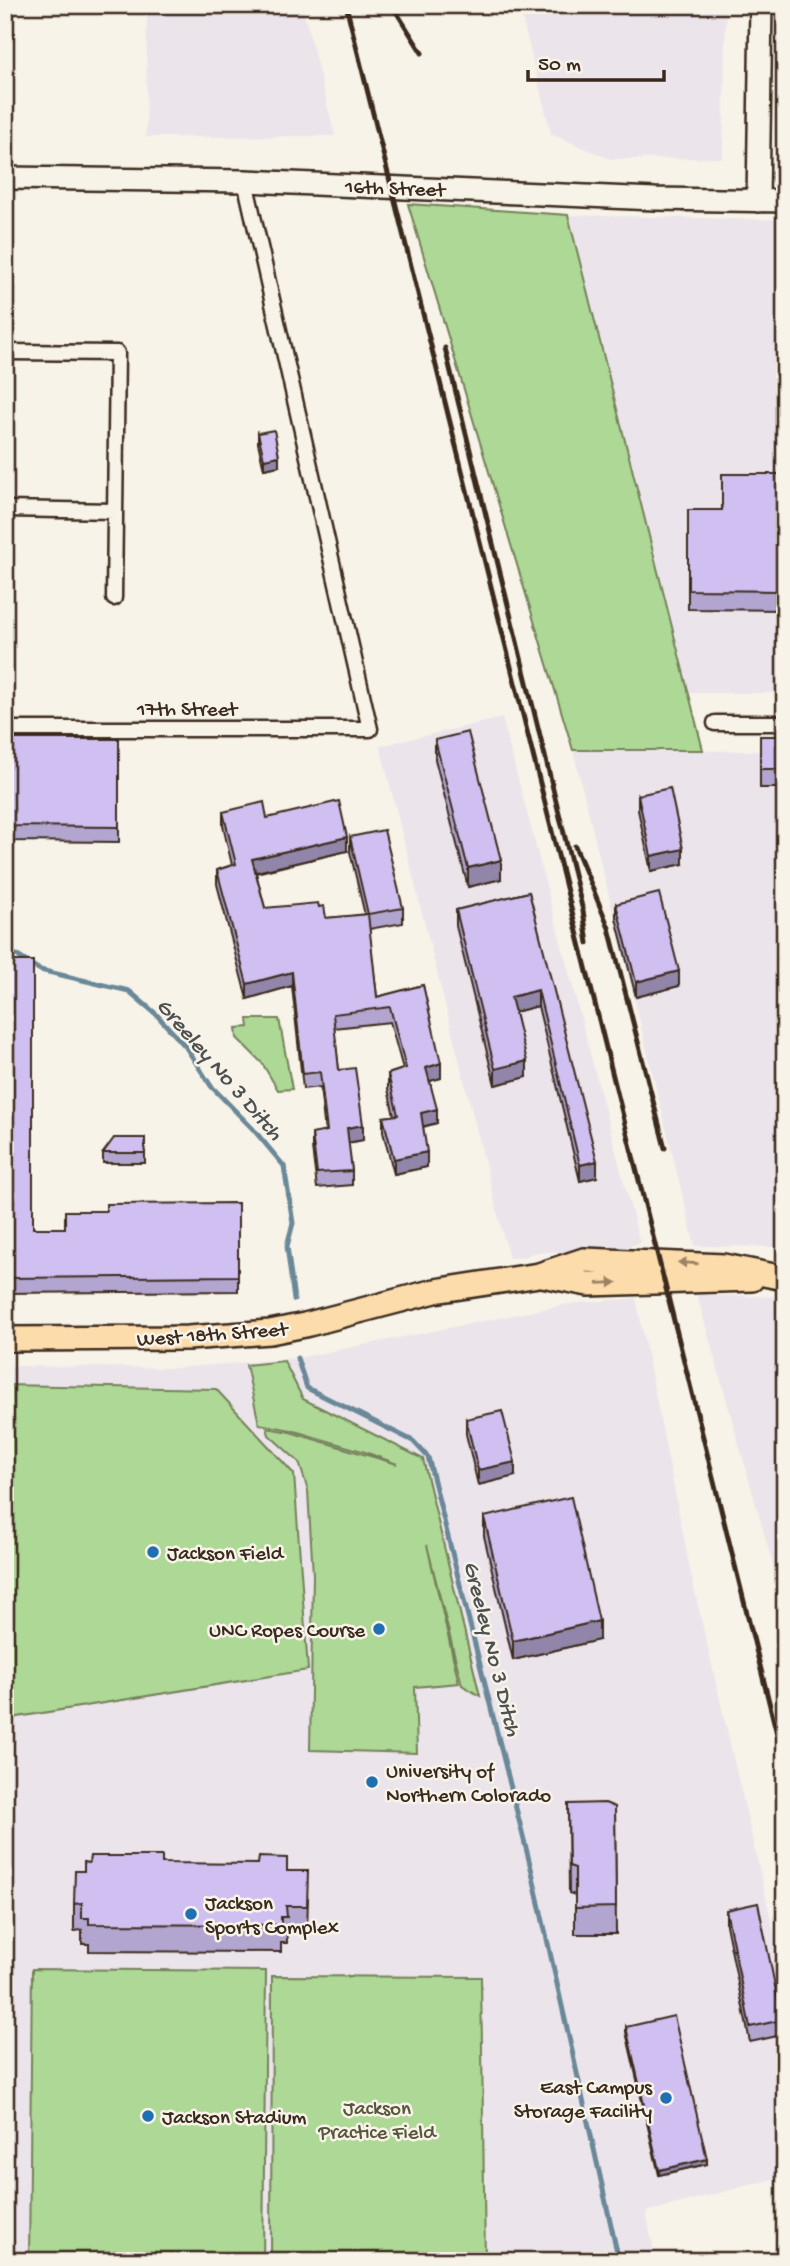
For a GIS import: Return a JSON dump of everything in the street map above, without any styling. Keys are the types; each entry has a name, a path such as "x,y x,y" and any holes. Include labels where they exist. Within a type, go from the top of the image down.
{"main road":[{"path":"758,201 761,5"},
{"name":"16th Street","path":"5,178 244,181 655,199 785,201"},
{"name":"West 18th Street","path":"5,1339 188,1338 270,1332 435,1291 484,1281 539,1275 584,1260 661,1261 724,1266 782,1277"}],"street":[{"name":"17th Street","path":"5,729 370,729 244,181"},
{"path":"5,352 117,354 114,598"},
{"path":"5,509 115,511"},
{"path":"715,723 785,723"}],"shaded area":[{"path":"147,5 302,5 335,136 146,137"},
{"path":"519,5 726,5 723,158 610,159 551,134"},
{"path":"568,215 785,220 785,693 689,693"},
{"path":"502,718 640,1243 612,1251 536,1252 520,1258 509,1258 380,746"},
{"path":"573,750 785,751 785,1247 695,1246"},
{"path":"697,1295 785,1297 785,1608"},
{"name":"University of Northern Colorado","path":"636,1298 693,1584 785,1980 785,2176 646,2212 656,2261 5,2261 5,1366 177,1368 297,1358 569,1304"}],"green space":[{"path":"408,204 568,215 703,750 573,750"},
{"path":"248,1019 279,1019 292,1089 278,1090 262,1063 237,1038 236,1028 249,1027"},
{"name":"UNC Ropes Course","path":"284,1361 303,1399 423,1459 480,1696 462,1685 427,1545 459,1683 415,1687 417,1753 310,1750 313,1575 308,1491 299,1462 269,1435 267,1428 290,1432 397,1464 291,1430 259,1424 246,1365"},
{"name":"Jackson Field","path":"5,1385 216,1389 294,1474 308,1670 5,1719"},
{"name":"Jackson Stadium","path":"32,1969 266,1971 263,2261 29,2261"},
{"name":"Jackson Practice Field","path":"272,1976 481,1977 485,2261 271,2261"}],"building":[{"path":"274,430 279,456 264,459 258,433"},
{"path":"722,474 785,474 785,591 688,590 688,510 722,510"},
{"path":"468,732 501,860 468,868 435,740"},
{"path":"760,736 785,736 785,769 760,769"},
{"path":"5,739 119,739 119,827 5,826"},
{"path":"670,788 683,849 651,856 638,795"},
{"path":"339,801 347,837 252,859 265,908 318,903 319,907 324,906 326,918 368,914 377,997 423,985 441,1063 426,1068 437,1109 421,1113 427,1152 394,1159 383,1117 398,1115 388,1074 406,1068 390,1007 333,1014 339,1070 355,1068 363,1125 347,1128 352,1171 317,1173 312,1134 327,1131 320,1072 303,1074 292,972 247,984 217,870 236,864 223,812 264,802 267,818"},
{"path":"384,830 403,908 368,914 350,837"},
{"path":"529,892 597,1161 580,1165 538,990 511,997 527,1061 495,1069 456,910"},
{"path":"659,893 679,971 636,982 616,904"},
{"path":"5,961 33,961 33,1228 65,1228 65,1211 106,1211 106,1204 238,1203 238,1276 5,1278"},
{"path":"114,1138 145,1138 145,1153 103,1153"},
{"path":"502,1411 515,1462 478,1470 466,1419"},
{"path":"571,1497 599,1621 513,1641 484,1517"},
{"path":"605,1803 615,1807 616,1907 575,1908 575,1868 569,1866 568,1804"},
{"path":"90,1856 162,1856 162,1863 258,1864 259,1857 287,1858 287,1871 308,1871 307,1906 286,1906 287,1917 281,1917 281,1925 89,1924 89,1918 82,1918 82,1903 74,1904 75,1871 84,1871 84,1862 89,1863"},
{"path":"758,1903 782,2020 750,2027 726,1910"},
{"name":"East Campus Storage Facility","path":"674,2016 707,2159 659,2170 626,2027"}],"waterway":[{"name":"Greeley No 3 Ditch","path":"5,948 40,970 129,991 156,1014 185,1046 211,1086 284,1166 293,1223 287,1246 294,1300"},
{"name":"Greeley No 3 Ditch","path":"297,1358 307,1388 413,1441 428,1457 532,1872 619,2261"}],"railway":[{"path":"346,5 785,1766"},
{"path":"392,5 422,53"},
{"path":"445,348 583,911 588,943"},
{"path":"575,846 609,928 665,1148"}],"place":[{"name":"Jackson Field","path":"153,1552"},
{"name":"UNC Ropes Course","path":"379,1629"},
{"name":"University of Northern Colorado","path":"372,1782"},
{"name":"Jackson Sports Complex","path":"191,1914"},
{"name":"East Campus Storage Facility","path":"666,2098"},
{"name":"Jackson Stadium","path":"148,2116"}]}
